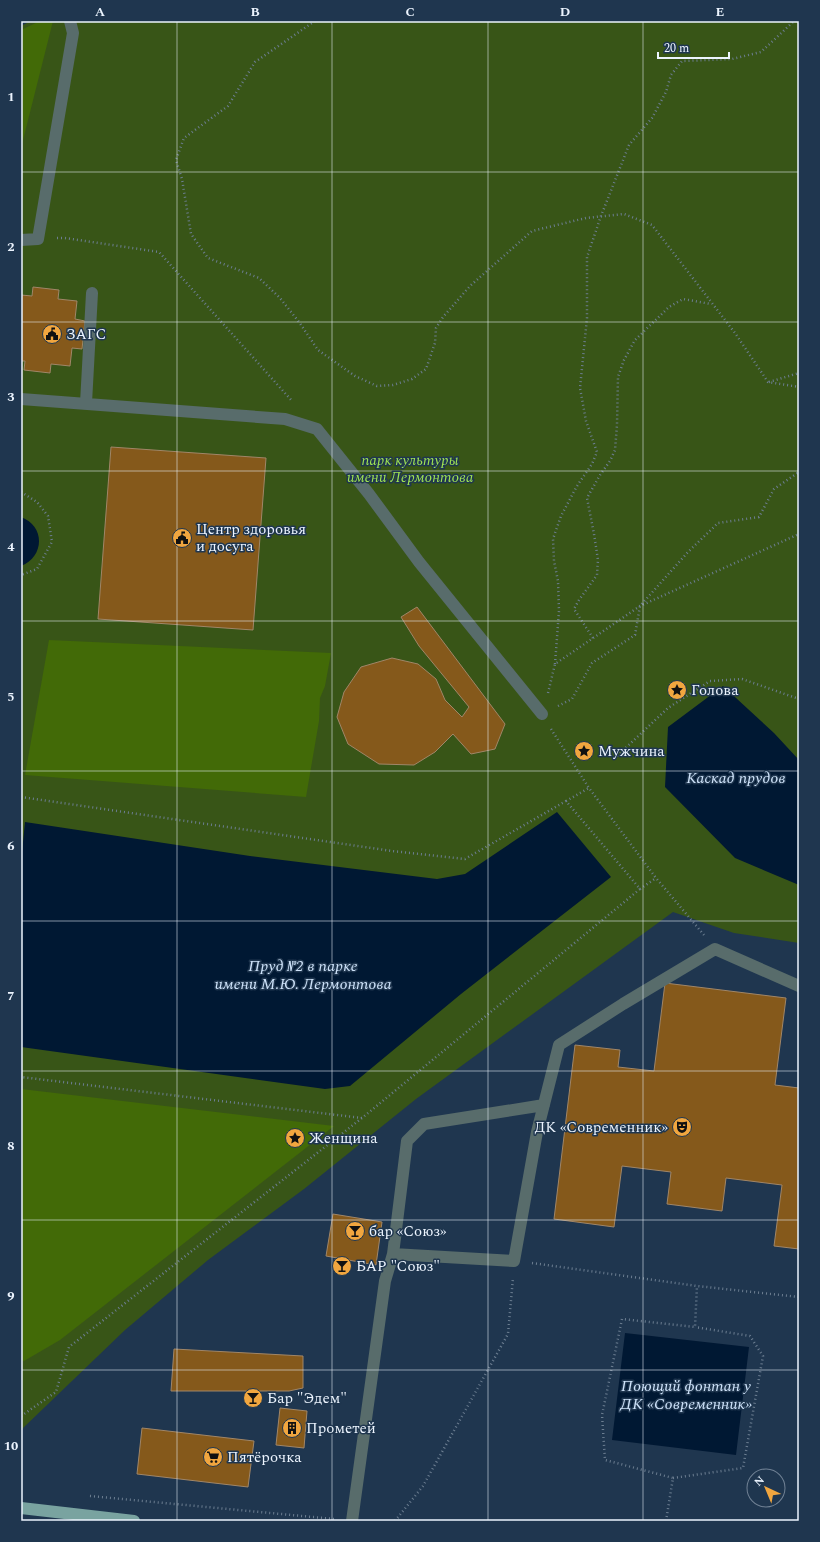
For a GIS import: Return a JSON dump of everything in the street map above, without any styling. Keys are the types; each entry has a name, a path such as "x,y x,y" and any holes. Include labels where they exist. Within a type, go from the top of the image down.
{"main road":[{"path":"21,1508 54,1516 134,1521"}],"lane":[{"path":"21,240 38,239 73,33 70,21"},
{"path":"86,403 92,293"},
{"path":"21,399 285,419 317,430 369,494 419,562 542,714"},
{"path":"393,1254 514,1261 537,1132 558,1045 714,949 799,986"},
{"path":"352,1521 385,1281 393,1254 407,1141 424,1124 544,1105"}],"path":[{"path":"315,21 255,62 228,106 184,138 176,160 182,179 191,234 208,258 259,278 280,298 318,350 355,376 377,386 393,385 412,379 426,369 435,344 436,328 443,317 470,286 532,231 601,216 624,214 652,225 677,255 735,333 768,382 799,387"},
{"path":"714,949 656,878 589,788 542,714 555,664 559,611 558,581 554,561 553,539 561,516 577,486 592,464 597,452 586,421 580,388 587,318 586,257 629,145 652,118 666,92 671,75 682,61 732,59 761,52 794,21"},
{"path":"38,239 65,238 159,252 296,406"},
{"path":"593,638 574,609 597,575 598,571 588,498 615,450 618,377 635,340 669,307 684,299 712,304"},
{"path":"768,382 799,373"},
{"path":"542,714 572,699 592,663 635,636 640,606 688,552 718,523 759,517 774,489 799,472"},
{"path":"21,492 37,502 48,516 52,542 37,569 21,575"},
{"path":"555,664 640,606 799,534"},
{"path":"617,756 668,708 710,681 742,679 799,699"},
{"path":"21,797 392,851 465,859 589,788"},
{"path":"566,801 640,889"},
{"path":"21,1416 56,1392 69,1347 362,1118 640,889 656,878"},
{"path":"21,1077 362,1118"},
{"path":"395,1521 423,1486 508,1334 514,1261 697,1286 799,1297"},
{"path":"695,1327 697,1286"},
{"path":"622,1319 695,1327 750,1336 763,1356 743,1468 673,1478 605,1460 602,1415 622,1319"},
{"path":"666,1521 673,1478"},
{"path":"84,1495 352,1521"}],"green space":[{"name":"парк культуры имени Лермонтова","path":"31,21 799,21 799,943 734,933 673,912 416,1099 304,1189 208,1260 125,1330 21,1430 21,26"},
{"path":"40,21 53,21 21,148 21,30"},
{"path":"49,640 331,653 325,686 320,698 319,721 306,797 25,775"},
{"path":"21,1089 334,1126 60,1340 24,1361 21,1360"}],"water":[{"path":"21,517 29,521 34,527 38,534 39,541 38,548 34,555 29,561 21,566"},
{"name":"Каскад прудов","path":"723,686 774,733 799,760 799,885 735,858 665,787 668,727"},
{"name":"Пруд №2 в парке имени М.Ю. Лермонтова","path":"557,812 611,877 461,994 350,1086 325,1089 21,1047 21,862 25,822 250,856 437,879 465,874"},
{"name":"Поющий фонтан у ДК «Современник»","path":"625,1333 749,1347 736,1455 612,1440"}],"building":[{"name":"ЗАГС","path":"33,287 59,290 58,299 77,301 75,319 85,321 82,349 72,348 70,366 51,364 50,373 24,370 25,361 21,361 21,295 32,296"},
{"name":"Центр здоровья и досуга","path":"111,447 266,458 253,630 98,619"},
{"path":"417,607 505,724 495,749 471,754 453,734 435,752 414,765 379,764 348,744 337,717 344,692 361,667 392,658 418,664 436,679 445,700 462,717 469,707 419,646 401,617"},
{"name":"ДК «Современник»","path":"665,983 786,998 775,1085 799,1088 799,1249 774,1246 782,1185 726,1178 722,1211 667,1204 671,1172 622,1166 614,1227 554,1219 575,1045 620,1050 618,1067 654,1071"},
{"name":"бар «Союз»","path":"333,1214 382,1222 376,1265 326,1256"},
{"path":"174,1349 303,1356 303,1388 289,1391 171,1391"},
{"name":"Прометей","path":"280,1408 307,1411 304,1448 276,1445"},
{"path":"142,1428 254,1441 248,1487 137,1474"}],"place":[{"name":"ЗАГС","path":"52,334"},
{"name":"Центр здоровья и досуга","path":"182,538"},
{"name":"Голова","path":"677,690"},
{"name":"Мужчина","path":"584,751"},
{"name":"ДК «Современник»","path":"682,1127"},
{"name":"Женщина","path":"295,1138"},
{"name":"бар «Союз»","path":"355,1231"},
{"name":"БАР \"Союз\"","path":"342,1266"},
{"name":"Бар \"Эдем\"","path":"253,1398"},
{"name":"Прометей","path":"292,1428"},
{"name":"Пятёрочка","path":"213,1457"}]}
